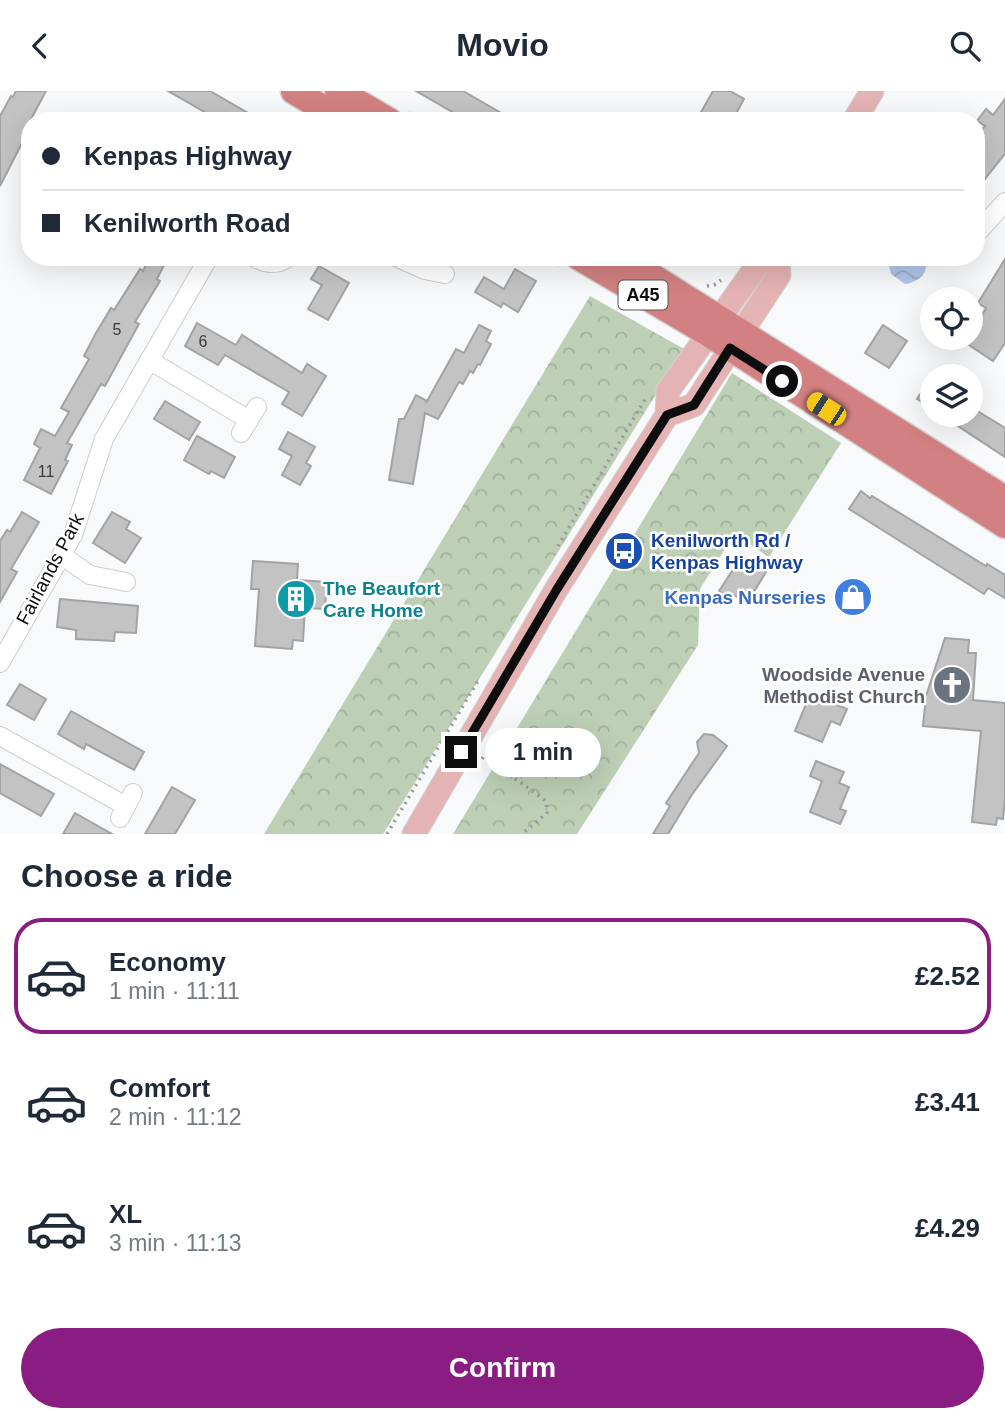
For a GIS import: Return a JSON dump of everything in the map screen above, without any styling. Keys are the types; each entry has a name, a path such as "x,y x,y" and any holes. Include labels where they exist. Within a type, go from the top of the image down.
{"highway":[{"path":"294,91 329,112"},
{"path":"338,91 374,112"},
{"name":"A45","path":"596,266 725,333 1005,499"},
{"name":"A45","path":"633,266 725,333 1005,525"}],"main road":[{"path":"860,112 872,91"},
{"path":"725,333 758,266"},
{"path":"414,834 550,599 667,415 668,391 779,275 778,266"}],"street":[{"path":"985,224 1005,202"},
{"name":"Fairlands Park","path":"0,663 81,517 104,439 201,266"},
{"path":"416,266 445,274"},
{"path":"149,360 249,420"},
{"path":"61,555 90,575 126,582"},
{"path":"0,736 126,806"}],"path":[{"path":"700,285 715,285 725,274"},
{"path":"553,554 648,395"},
{"path":"387,834 484,671"},
{"path":"484,756 546,801 547,813 522,834"}],"green space":[{"path":"590,296 684,349 383,834 264,834"},
{"path":"732,373 841,443 769,557 734,534 700,589 698,645 577,834 453,834"}],"water":[{"path":"889,266 926,266 919,279 905,284 891,274"}],"building":[{"path":"16,91 46,91 35,112 21,112 21,145 0,186 0,116 11,96 13,97"},
{"path":"168,91 210,91 246,112 205,112"},
{"path":"416,91 463,91 499,112 452,112"},
{"path":"713,91 730,91 744,99 737,112 701,112"},
{"path":"1005,99 1005,154 985,179 984,112 986,109 993,115"},
{"path":"1005,259 1005,343 993,361 976,350 983,350 983,313 986,308 983,306 983,295"},
{"path":"146,266 164,266 157,279 160,281 135,322 139,324 105,386 101,384 67,443 72,445 65,460 68,461 51,494 24,480 40,448 34,444 41,429 55,436 69,412 61,408 89,359 84,356 96,333 140,269 143,271"},
{"path":"319,266 349,283 328,320 308,309 322,285 311,279"},
{"path":"515,269 536,281 518,312 503,303 501,307 475,292 484,277 504,289"},
{"path":"197,323 236,345 242,335 302,373 307,364 326,376 302,416 282,404 289,392 225,355 218,365 185,346"},
{"path":"479,325 491,331 486,341 491,344 480,365 478,364 473,373 470,371 463,384 459,382 438,419 425,413 413,484 389,480 399,419 404,419 416,395 427,401 426,403 456,349 464,353"},
{"path":"883,325 907,341 889,368 865,353"},
{"path":"165,401 200,422 189,440 154,419"},
{"path":"983,414 1005,428 1005,457 959,427 983,427"},
{"path":"288,432 315,447 306,463 311,466 300,485 282,475 292,456 279,449"},
{"path":"197,436 235,457 224,478 211,471 209,474 184,460"},
{"path":"861,491 1005,575 1005,598 988,588 984,594 849,509"},
{"path":"22,512 39,522 11,569 17,572 0,602 0,541 7,530 10,532"},
{"path":"112,512 130,522 126,529 141,538 125,563 93,543"},
{"path":"742,556 766,572 747,603 734,595 731,599 719,591"},
{"name":"The Beaufort Care Home","path":"253,561 298,564 297,580 327,582 325,609 305,608 303,641 293,640 292,649 255,646 259,589 251,589"},
{"path":"60,599 138,606 136,633 115,632 114,641 76,639 76,630 57,627"},
{"name":"Woodside Avenue Methodist Church","path":"945,638 969,640 968,653 976,653 973,700 1005,703 1005,798 1003,819 997,818 996,825 972,822 981,731 923,726 926,696"},
{"path":"20,684 46,699 34,720 7,705"},
{"path":"810,694 847,709 840,725 831,721 822,742 795,731"},
{"path":"71,711 144,752 134,770 86,744 84,749 58,734"},
{"path":"704,734 713,735 727,746 668,834 653,834 670,806 666,803 699,753 697,742"},
{"path":"816,761 844,772 839,783 849,787 840,809 846,811 840,824 810,812 822,781 810,776"},
{"path":"0,764 54,794 41,816 0,793"},
{"path":"172,787 195,800 175,834 145,834"},
{"path":"75,813 112,834 63,834"}],"place":[{"name":"Kenilworth Rd / Kenpas Highway","path":"624,551"},
{"name":"Kenpas Nurseries","path":"853,597"},
{"name":"The Beaufort Care Home","path":"296,599"},
{"name":"Woodside Avenue Methodist Church","path":"952,685"}],"route":[{"path":"461,752 557,589 667,415 694,405 730,348 782,381"}]}
